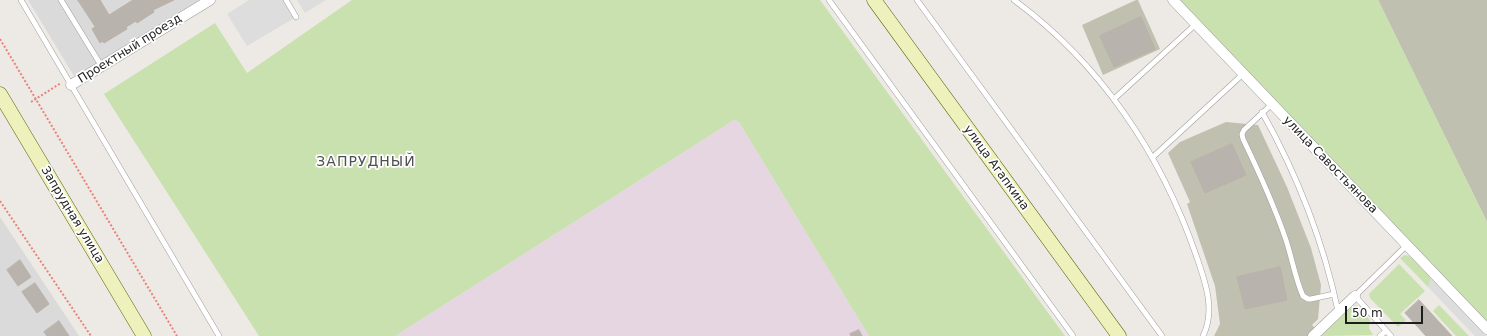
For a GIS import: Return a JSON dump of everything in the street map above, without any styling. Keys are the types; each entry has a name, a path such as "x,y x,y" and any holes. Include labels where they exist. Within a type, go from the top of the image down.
{"main road":[{"name":"улица Агапкина","path":"874,0 1119,336"},
{"name":"Запрудная улица","path":"0,94 144,336"}],"street":[{"name":"Проектный проезд","path":"71,85 210,0"},
{"name":"улица Савостьянова","path":"1173,0 1487,329"},
{"path":"1313,336 1355,296"}],"lane":[{"path":"21,0 219,336"},
{"path":"61,0 102,67"},
{"path":"286,0 296,16"},
{"path":"829,0 1074,336"},
{"path":"917,0 1162,336"},
{"path":"1014,0 1051,30 1076,55 1114,99 1153,157 1188,232 1199,265 1210,306 1208,322 1202,336"},
{"path":"1114,99 1196,24"},
{"path":"1153,157 1243,74"},
{"path":"1272,104 1244,130 1242,134 1243,139 1277,214 1302,293 1305,298 1308,299 1334,294"},
{"path":"1262,112 1293,171 1309,209 1322,249 1338,312"},
{"path":"1391,336 1355,296 1407,245"},
{"path":"1380,336 1386,331"}],"path":[{"path":"0,39 177,336"},
{"path":"0,201 91,336"}],"shaded area":[{"path":"28,0 205,0 78,77 74,76"},
{"path":"249,0 286,0 296,17 247,46 227,14"},
{"path":"297,0 326,0 305,13"},
{"path":"1138,0 1160,49 1103,75 1082,25"},
{"path":"1378,0 1487,0 1487,222"},
{"path":"734,120 739,122 869,336 395,336"},
{"path":"1226,122 1258,125 1287,187 1311,248 1321,285 1318,319 1312,325 1323,336 1214,336 1220,324 1215,286 1187,204 1190,202 1168,153 1180,142"},
{"path":"0,217 24,253 79,336 0,336"},
{"path":"1429,275 1487,336 1475,336 1428,287 1431,280"}],"green space":[{"path":"352,0 820,0 1065,336 869,336 739,122 734,120 395,336 259,336 104,94 215,23 247,73"},
{"path":"1180,0 1378,0 1487,222 1487,324"},
{"path":"1405,255 1416,261 1428,273 1431,280 1428,287 1400,258"},
{"path":"1399,264 1425,291 1400,314 1406,320 1398,327 1370,298 1369,294"},
{"path":"1356,305 1370,320 1369,328 1373,335 1322,335 1350,308"},
{"path":"1439,305 1469,336 1456,336 1433,311"}],"building":[{"path":"78,0 100,0 109,15 133,0 174,0 153,10 154,12 137,23 136,21 126,27 127,29 104,43 103,41 100,43 92,29 95,27"},
{"path":"1141,17 1155,49 1114,67 1100,36"},
{"path":"1232,144 1246,175 1205,193 1191,162"},
{"path":"20,260 31,277 18,286 7,270"},
{"path":"1280,267 1287,300 1245,309 1237,277"},
{"path":"35,283 49,304 37,313 22,292"},
{"path":"1419,300 1452,336 1426,336 1405,313"},
{"path":"59,321 69,336 47,336 44,332"},
{"path":"859,330 862,336 851,336 850,334"}],"district":[{"name":"ЗАПРУДНЫЙ","path":"366,162"}]}
